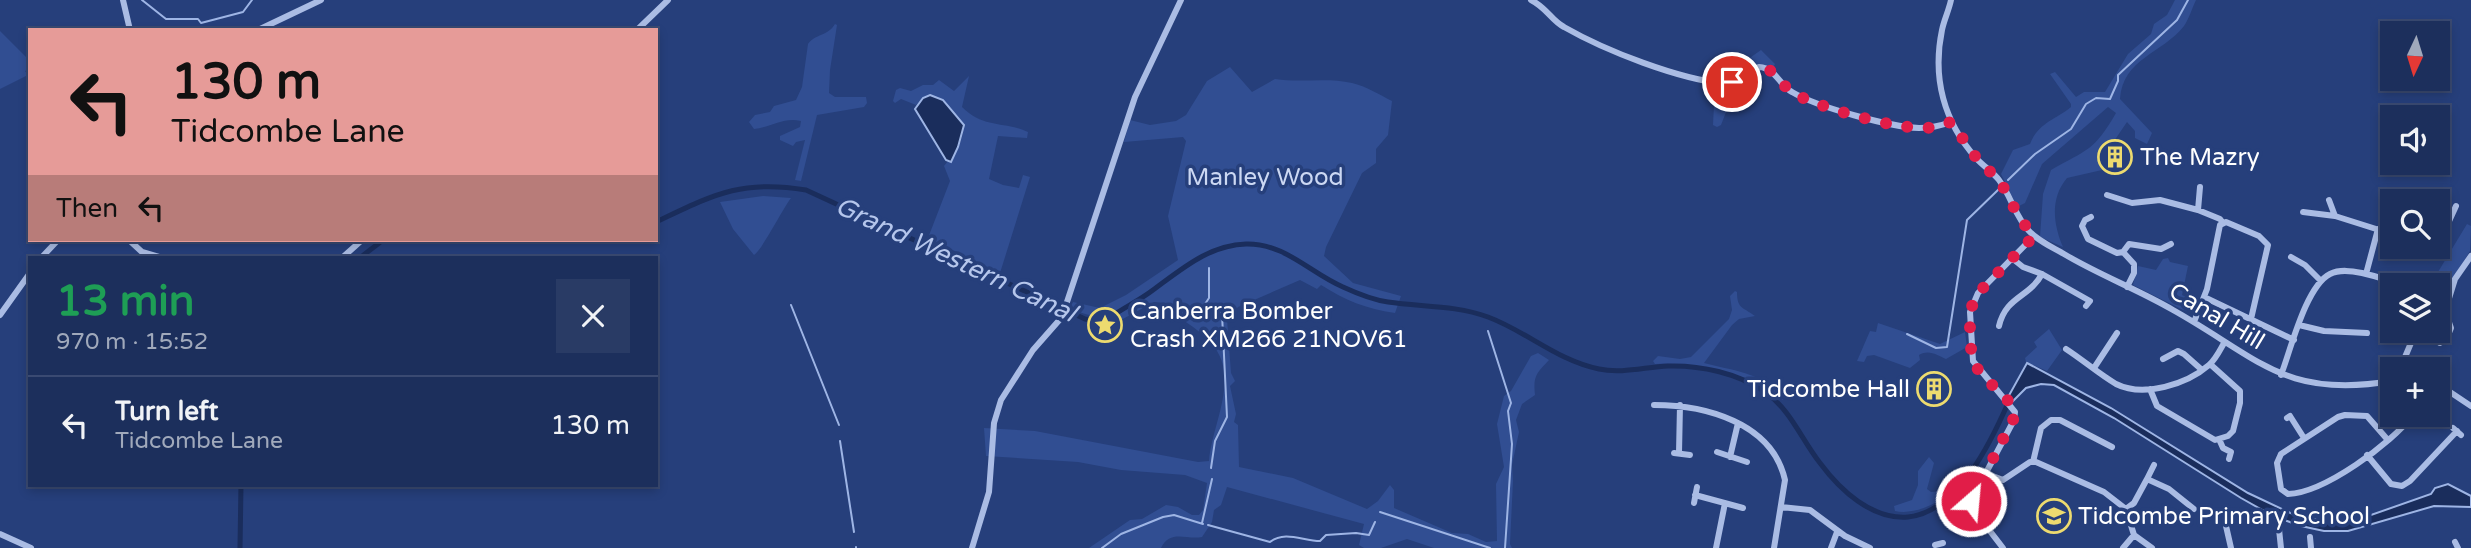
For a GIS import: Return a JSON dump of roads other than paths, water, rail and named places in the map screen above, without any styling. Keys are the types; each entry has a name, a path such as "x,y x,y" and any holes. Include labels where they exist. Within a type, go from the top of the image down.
{"street":[{"path":"122,0 129,28"},
{"path":"262,28 321,0"},
{"path":"639,28 668,0"},
{"path":"972,548 989,492 993,432 1001,400 1016,374 1062,317 1076,268 1120,147 1135,97 1181,0"},
{"path":"1531,0 1546,8 1565,27 1647,64 1726,84 1748,71 1764,67 1773,71 1788,90 1831,107 1916,128 1937,127 1951,122"},
{"path":"1951,0 1942,27 1937,67 1942,97 1951,122 1977,159 2000,181 2020,219 2034,236 1978,293 1972,304 1970,319 1973,361 2015,412 2014,420 1971,504 2003,548"},
{"path":"2198,210 2200,187"},
{"path":"2124,201 2127,192"},
{"path":"2107,195 2132,203 2154,199 2198,210 2220,219 2223,223 2231,223 2259,236 2268,245 2251,319"},
{"path":"2329,200 2335,216"},
{"path":"2450,219 2456,206"},
{"path":"2302,212 2335,216 2378,229 2366,274"},
{"path":"2077,215 2088,219 2083,232 2088,239 2117,253 2123,252 2129,244 2161,248 2171,244"},
{"path":"2194,322 2204,297 2223,223"},
{"name":"Canal Hill","path":"2034,236 2194,322 2254,362 2281,374 2335,386 2380,382"},
{"path":"43,256 55,242"},
{"path":"132,242 142,252 156,256"},
{"path":"344,256 360,242"},
{"path":"2161,248 2165,257"},
{"path":"2123,252 2134,267 2127,287"},
{"path":"2450,291 2471,256"},
{"path":"2291,257 2305,265 2320,280"},
{"path":"2013,259 2023,267 2042,274 2090,301 2087,306"},
{"path":"2281,374 2313,290 2320,280 2338,271 2366,274 2380,279"},
{"path":"1992,322 2000,324 2005,309 2034,285 2042,274"},
{"path":"0,315 28,276"},
{"path":"2204,297 2294,340"},
{"path":"2299,325 2324,331 2367,332"},
{"path":"2094,368 2108,340 2117,332"},
{"path":"2072,350 2116,384 2150,389 2177,383 2202,370 2210,364 2224,343"},
{"path":"2163,359 2178,348 2202,370"},
{"path":"2150,389 2157,406 2211,439 2219,439 2233,431 2241,398 2234,384 2210,364"},
{"path":"2450,392 2471,406"},
{"path":"1654,405 1680,405 1709,410 1738,423 1762,442 1781,469 1785,480 1774,548"},
{"path":"1680,405 1677,453 1690,455"},
{"path":"2387,439 2367,416 2345,415 2279,456 2277,463 2282,490 2288,494 2304,492 2337,478 2387,439 2400,427"},
{"path":"2290,416 2304,439"},
{"path":"1985,473 2003,480 2033,462 2039,432 2043,424 2051,420 2060,420 2107,447"},
{"path":"1730,457 1738,423"},
{"path":"2367,455 2391,484 2402,485 2410,481 2457,431"},
{"path":"2219,439 2223,447 2231,452"},
{"path":"1717,452 1747,462"},
{"path":"2033,462 2088,481 2104,492 2126,509 2134,535 2152,548"},
{"path":"2126,509 2134,503 2154,466"},
{"path":"2147,479 2169,489 2194,509"},
{"path":"1694,503 1696,491 1743,508"},
{"path":"1716,548 1725,503"},
{"path":"1781,507 1810,510 1837,532 1870,548"},
{"path":"2225,530 2231,548"},
{"path":"1831,548 1837,532"},
{"path":"2281,532 2281,548"},
{"path":"0,534 28,547"},
{"path":"2123,548 2134,535"},
{"path":"2310,537 2311,548"}],"waterway":[{"path":"142,0 166,19 198,19 201,23 243,12 252,0"},
{"path":"2008,180 2035,154 2071,129 2086,104 2096,98 2110,99 2118,75 2177,20 2188,0"},
{"name":"Grand Western Canal","path":"658,221 711,197 745,188 783,187 806,190 1085,319 1097,321 1112,316 1148,294 1185,266 1208,253 1233,245 1273,248 1353,292 1388,302 1463,310 1488,317 1584,365 1616,371 1668,366 1693,367 1743,380 1765,392 1782,407 1813,454 1847,493 1870,508 1895,517 1926,512 1942,503 1957,489 1993,436 2009,401"},
{"path":"1907,334 1936,348 1947,347 1967,220 2000,188"},
{"name":"Grand Western Canal","path":"362,256 380,242"},
{"path":"1209,268 1209,298 1205,304 1222,314 1227,417 1215,441 1211,468"},
{"path":"791,305 839,425"},
{"path":"1488,331 1511,403 1508,411 1512,444 1505,548"},
{"path":"840,441 854,532"},
{"path":"1202,523 1212,479"},
{"name":"Grand Western Canal","path":"240,548 241,487"},
{"path":"1380,512 1490,548"},
{"path":"1102,548 1121,534 1163,517 1174,515 1203,524"},
{"path":"1208,525 1270,542 1282,537 1320,541 1326,535 1369,535 1375,522"}],"place":[{"name":"The Mazry","path":"2115,157"},
{"name":"Canberra Bomber Crash XM266 21NOV61","path":"1105,325"},
{"name":"Tidcombe Hall","path":"1934,389"},
{"name":"Tidcombe Primary School","path":"2054,516"}],"park label":[{"name":"Manley Wood","path":"1265,177"}]}
